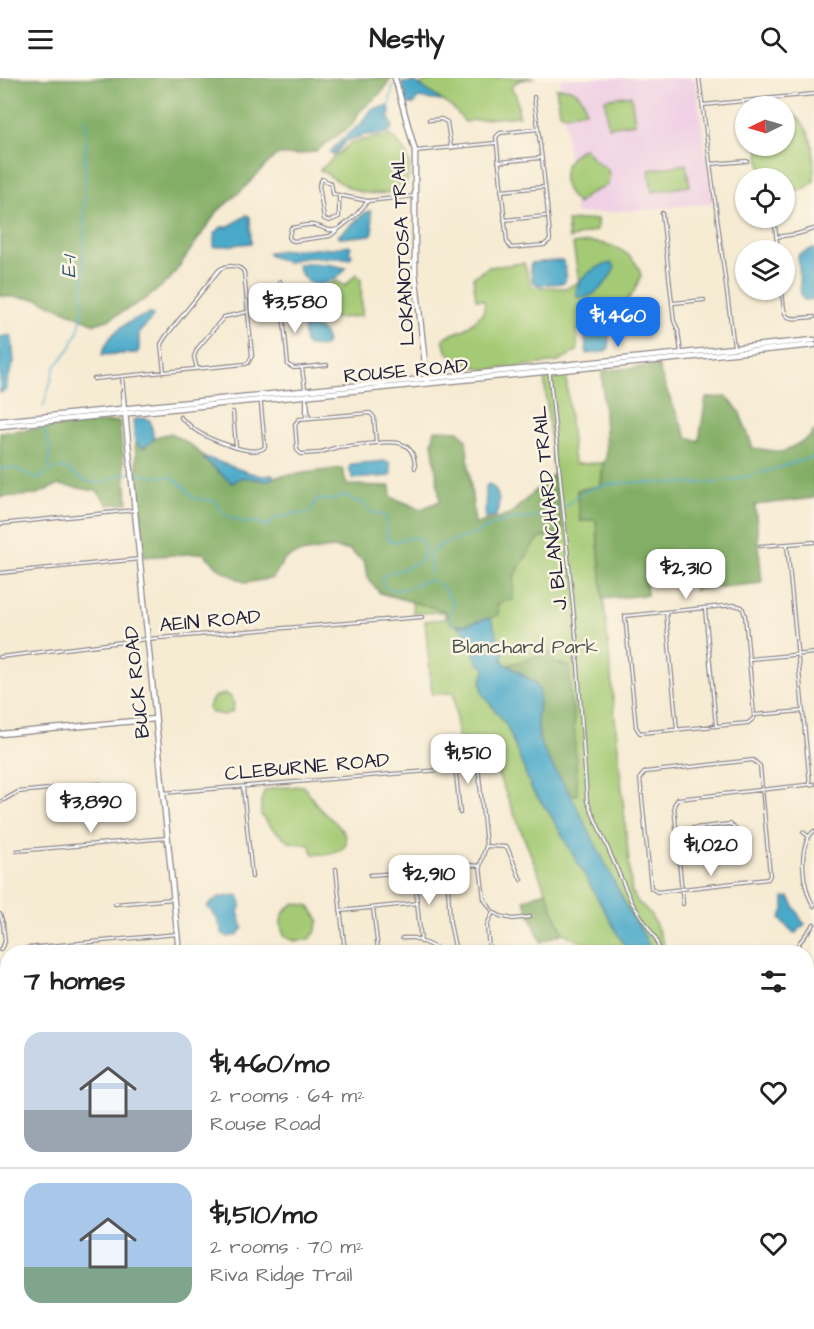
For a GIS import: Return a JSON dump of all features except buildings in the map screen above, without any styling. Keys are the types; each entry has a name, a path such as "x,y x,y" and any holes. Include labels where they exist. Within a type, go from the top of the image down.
{"street":[{"name":"LOKANOTOSA TRAIL","path":"395,78 415,151 415,272 427,382"},
{"path":"699,78 735,350"},
{"path":"703,105 814,94"},
{"path":"534,97 538,129 547,215 548,243 514,248 507,245 496,137 500,133 538,129"},
{"path":"429,120 441,119 447,122 452,148"},
{"path":"415,151 496,143"},
{"path":"498,162 541,158"},
{"path":"711,164 747,161"},
{"path":"339,195 339,217 329,221 324,219 319,185 322,179 331,183 333,194 339,195 368,201 414,196"},
{"path":"501,191 544,187"},
{"path":"338,229 328,231 315,225 303,226 291,228 289,237 294,241 330,236 355,216 368,201"},
{"path":"662,213 681,353"},
{"path":"504,220 547,215"},
{"path":"775,228 776,240"},
{"path":"776,237 814,229"},
{"path":"94,379 245,364 250,361 252,356 242,268 239,266 222,268 163,340 164,372"},
{"path":"280,281 288,365 294,368 327,365"},
{"path":"673,303 704,300"},
{"path":"783,300 784,313 790,320 814,317"},
{"path":"196,369 197,349 224,317 248,312"},
{"name":"ROUSE ROAD","path":"0,426 260,397 305,395 735,350 814,339"},
{"name":"ROUSE ROAD","path":"549,369 681,353 814,345"},
{"path":"302,367 308,418"},
{"name":"J. BLANCHARD TRAIL","path":"549,369 576,636 587,803 632,903 658,945"},
{"name":"BUCK ROAD","path":"122,376 122,395 131,464 178,945"},
{"path":"180,417 195,430 211,439 256,452 265,447 260,397"},
{"name":"ROUSE ROAD","path":"0,421 125,411"},
{"path":"232,412 236,447"},
{"path":"376,443 374,417 370,413 298,419 295,424 297,450 301,454 318,453 338,447 399,442 406,445 413,454 415,468"},
{"path":"0,524 135,510"},
{"path":"760,546 814,542"},
{"path":"787,544 810,785"},
{"path":"0,573 140,559"},
{"path":"734,605 742,607 745,615 754,718 748,723 643,734 638,732 625,616 705,608 734,605"},
{"path":"705,608 716,726"},
{"path":"666,612 677,730"},
{"name":"AEIN ROAD","path":"0,657 147,639 422,617"},
{"path":"749,659 814,653"},
{"path":"754,715 803,711"},
{"path":"0,734 155,719"},
{"path":"477,754 486,846 480,866 484,899 493,912 506,918 530,917"},
{"path":"753,760 760,766 762,790 770,875 768,879 682,890 653,891 640,778 645,772 753,760"},
{"name":"CLEBURNE ROAD","path":"163,793 453,769 456,774 460,813"},
{"path":"0,802 18,792 100,784"},
{"path":"683,904 675,801 814,784"},
{"path":"243,786 252,877"},
{"path":"676,830 730,824 736,829 738,849 732,854 679,859"},
{"path":"814,831 808,836 803,852 806,886 814,906"},
{"path":"802,832 808,836"},
{"path":"16,851 167,838"},
{"path":"486,846 507,846 521,880"},
{"path":"370,875 447,869 470,864 480,866"},
{"path":"336,869 344,945"},
{"path":"447,869 450,923 455,945"},
{"path":"414,871 422,942"},
{"path":"115,904 174,899"},
{"path":"340,911 418,903"},
{"path":"373,908 377,945"},
{"path":"488,945 487,925 493,912"},
{"path":"0,914 4,945"},
{"path":"798,945 814,924"},
{"path":"59,945 177,934"},
{"path":"402,938 414,938 429,945"},
{"path":"26,1329 36,1329"}],"shaded area":[{"path":"560,78 695,78 713,203 575,214"}],"green space":[{"path":"0,78 391,78 383,91 359,112 352,125 316,151 297,155 276,155 217,212 171,278 149,297 108,320 95,324 38,299 0,296"},
{"path":"432,78 535,78 520,80 512,85 512,90 516,94 519,116 465,122 453,108 420,85"},
{"path":"556,88 568,88 577,92 583,100 586,111 566,115 560,113"},
{"path":"631,95 635,123 608,127 605,99"},
{"path":"795,115 807,130 810,139 814,158 814,181 801,190 795,190 795,168 762,168 759,156 795,156"},
{"path":"391,135 408,160 410,171 408,180 402,187 378,194 361,192 345,186 320,170 352,142"},
{"path":"584,148 608,170 609,181 578,204 567,189 564,173 570,159"},
{"path":"686,164 690,186 652,192 649,170"},
{"path":"597,219 597,230 569,239 567,221"},
{"path":"589,242 606,244 621,250 634,261 641,276 633,293 604,327 576,330 578,350 558,362 488,370 464,364 446,351 443,339 465,329 483,313 485,303 483,300 476,299 473,277 489,267 524,263 532,287 567,288 579,282 573,244"},
{"path":"356,274 361,279 362,316 328,318 316,311 312,303 312,292 337,281 345,286"},
{"path":"658,365 687,437 699,441 706,398 727,397 739,411 753,448 782,452 809,438 814,431 814,498 755,505 762,583 694,590 691,563 645,567 647,595 603,599 596,520 580,521 577,490 601,486 603,463 606,458 602,371"},
{"name":"Blanchard Park","path":"566,375 574,464 603,463 601,486 577,490 580,521 596,520 632,894 652,918 663,945 588,945 563,933 483,738 458,740 454,693 432,694 425,621 445,619 445,612 413,613 407,536 559,523 544,377"},
{"path":"119,421 128,503 108,505 97,491 58,485 35,495 0,497 0,432"},
{"path":"435,430 459,431 466,439 475,524 509,515 554,474 562,532 540,538 531,548 514,577 513,600 505,600 497,605 499,614 491,619 465,625 451,624 445,611 380,593 369,580 364,562 349,550 331,548 295,554 284,560 273,578 246,583 221,570 203,553 144,557 135,443 143,448 156,437 171,433 205,457 204,459 232,483 242,477 268,481 274,477 342,468 347,485 390,486 391,497 421,509 440,501 432,442"},
{"path":"550,652 555,663 570,666 577,795 571,795 550,763 539,740 537,716 539,704 535,683 508,665"},
{"path":"225,694 230,696 234,704 232,712 223,715 210,712 208,707 214,697"},
{"path":"303,786 320,809 341,829 346,843 344,847 333,853 313,854 310,845 289,842 261,815 264,791 273,788"},
{"path":"546,891 563,933 541,942 524,900"},
{"path":"296,903 309,906 319,920 315,933 310,939 295,941 285,937 283,932 282,917 287,909"}],"water":[{"path":"415,82 441,101 418,98 414,104 407,104 402,83"},
{"path":"388,106 389,118 393,127 390,130 350,140 345,142 333,155 330,152 361,124 372,109"},
{"path":"371,211 373,232 371,235 341,238 338,236 366,212"},
{"path":"247,215 250,217 251,243 214,247 214,235 221,227 228,227"},
{"path":"349,245 351,247 349,252 352,255 350,259 306,258 288,263 268,253 287,250"},
{"path":"814,248 814,299 804,300 801,295 798,256"},
{"path":"562,260 566,271 564,283 538,285 533,282 530,266 532,263"},
{"path":"305,263 346,268 330,281 315,284 307,281 298,268 298,265"},
{"path":"611,263 615,267 600,289 589,296 577,297 578,285 587,274"},
{"path":"150,314 153,315 152,318 139,333 137,353 102,355 109,340 120,328"},
{"path":"304,315 309,322 324,333 327,342 324,347 308,346 305,343 302,317"},
{"path":"606,326 609,329 609,349 587,354 584,329"},
{"path":"10,335 14,362 7,389 0,393 0,337"},
{"path":"145,418 150,420 154,438 143,448 135,443 133,420"},
{"path":"205,457 247,472 274,477 268,481 242,477 232,483 204,459"},
{"path":"386,461 390,463 391,474 389,476 353,479 349,468 351,464"},
{"path":"489,484 498,494 498,507 496,516 485,518 486,486"},
{"path":"491,619 504,654 503,662 535,683 540,692 537,716 539,740 550,763 571,795 629,911 649,945 624,945 550,814 532,790 507,726 483,694 481,682 485,670 483,665 479,665 464,631 455,625 463,626"},
{"path":"237,895 240,898 241,905 238,912 243,928 237,935 228,937 222,933 208,905 218,898"},
{"path":"789,897 805,924 795,934 780,919 784,910 784,898"}],"waterway":[{"path":"389,107 393,85"},
{"name":"E-1","path":"43,407 55,367 70,348 83,312 86,118"},
{"name":"E-1","path":"43,428 50,447 49,468"},
{"path":"565,507 583,492 598,487 632,483 720,482 814,457"},
{"path":"0,469 18,469 38,479 57,468 64,468 79,478 96,483 127,473 155,477 167,476 179,483 193,498 215,501 226,516 243,523 256,522 268,526 278,516 289,516 294,513 307,514 317,499 332,500 347,495 354,501 364,503 371,512 387,516 386,535 390,541 415,538 421,540 424,546 422,558 417,563 384,575 383,586 391,590 399,590 421,582 434,581 444,589 454,605 449,616 451,624 455,625"},
{"path":"431,575 429,558 433,550 445,543 472,535 497,523 513,519 534,518 558,507"}]}
